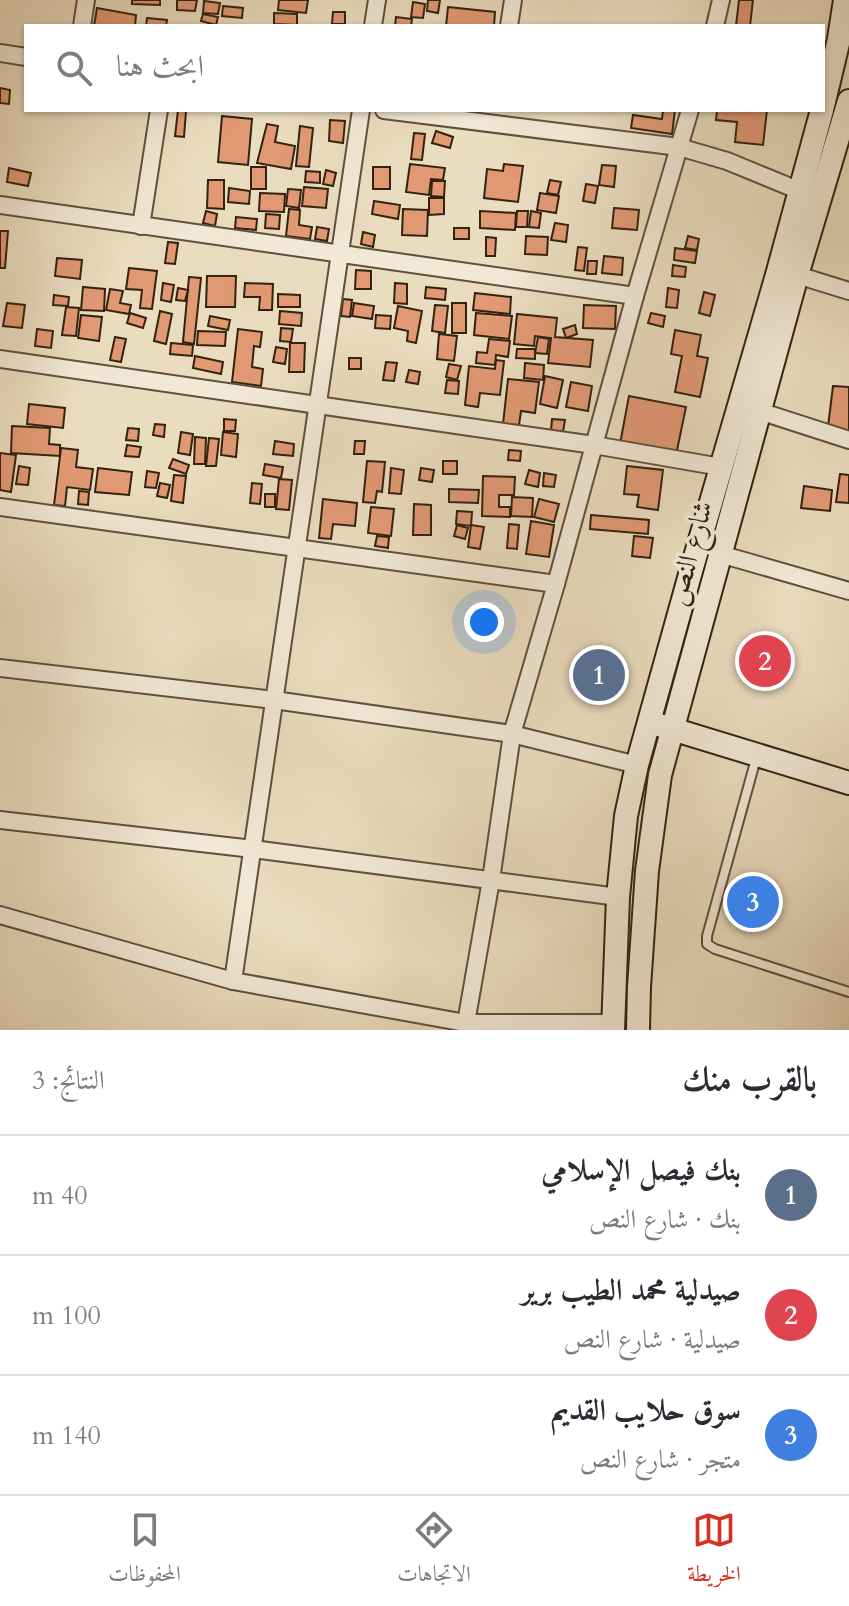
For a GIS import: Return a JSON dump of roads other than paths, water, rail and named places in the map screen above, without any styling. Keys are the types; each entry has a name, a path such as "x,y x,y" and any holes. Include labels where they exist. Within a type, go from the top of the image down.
{"main road":[{"name":"شارع النص","path":"825,99 845,0"},
{"name":"شارع النص","path":"638,1030 647,871 660,775 797,275 849,101"},
{"name":"شارع النص","path":"614,1027 618,897 626,816 637,765 822,112"},
{"path":"648,723 849,783"}],"street":[{"path":"82,24 86,0"},
{"path":"373,24 377,0"},
{"path":"509,24 513,0"},
{"path":"715,24 721,0"},
{"path":"0,53 24,57"},
{"path":"141,226 159,112"},
{"path":"233,981 361,112"},
{"path":"415,112 494,117 679,147 727,161 800,191"},
{"path":"466,1023 512,734 689,112"},
{"path":"0,205 635,296"},
{"path":"797,275 849,291"},
{"path":"0,359 594,445 721,467"},
{"path":"759,411 849,440"},
{"path":"0,507 556,584"},
{"path":"720,554 849,591"},
{"path":"0,668 274,700 512,734 637,765"},
{"path":"0,820 253,849 618,897"},
{"path":"0,915 233,981 466,1023 614,1027"}],"lane":[{"path":"757,754 707,944 849,992"}],"place":[{"name":"صيدلية محمد الطيب برير","path":"765,661"},
{"name":"بنك فيصل الإسلامي","path":"599,675"},
{"name":"سوق حلايب القديم","path":"753,902"}]}
